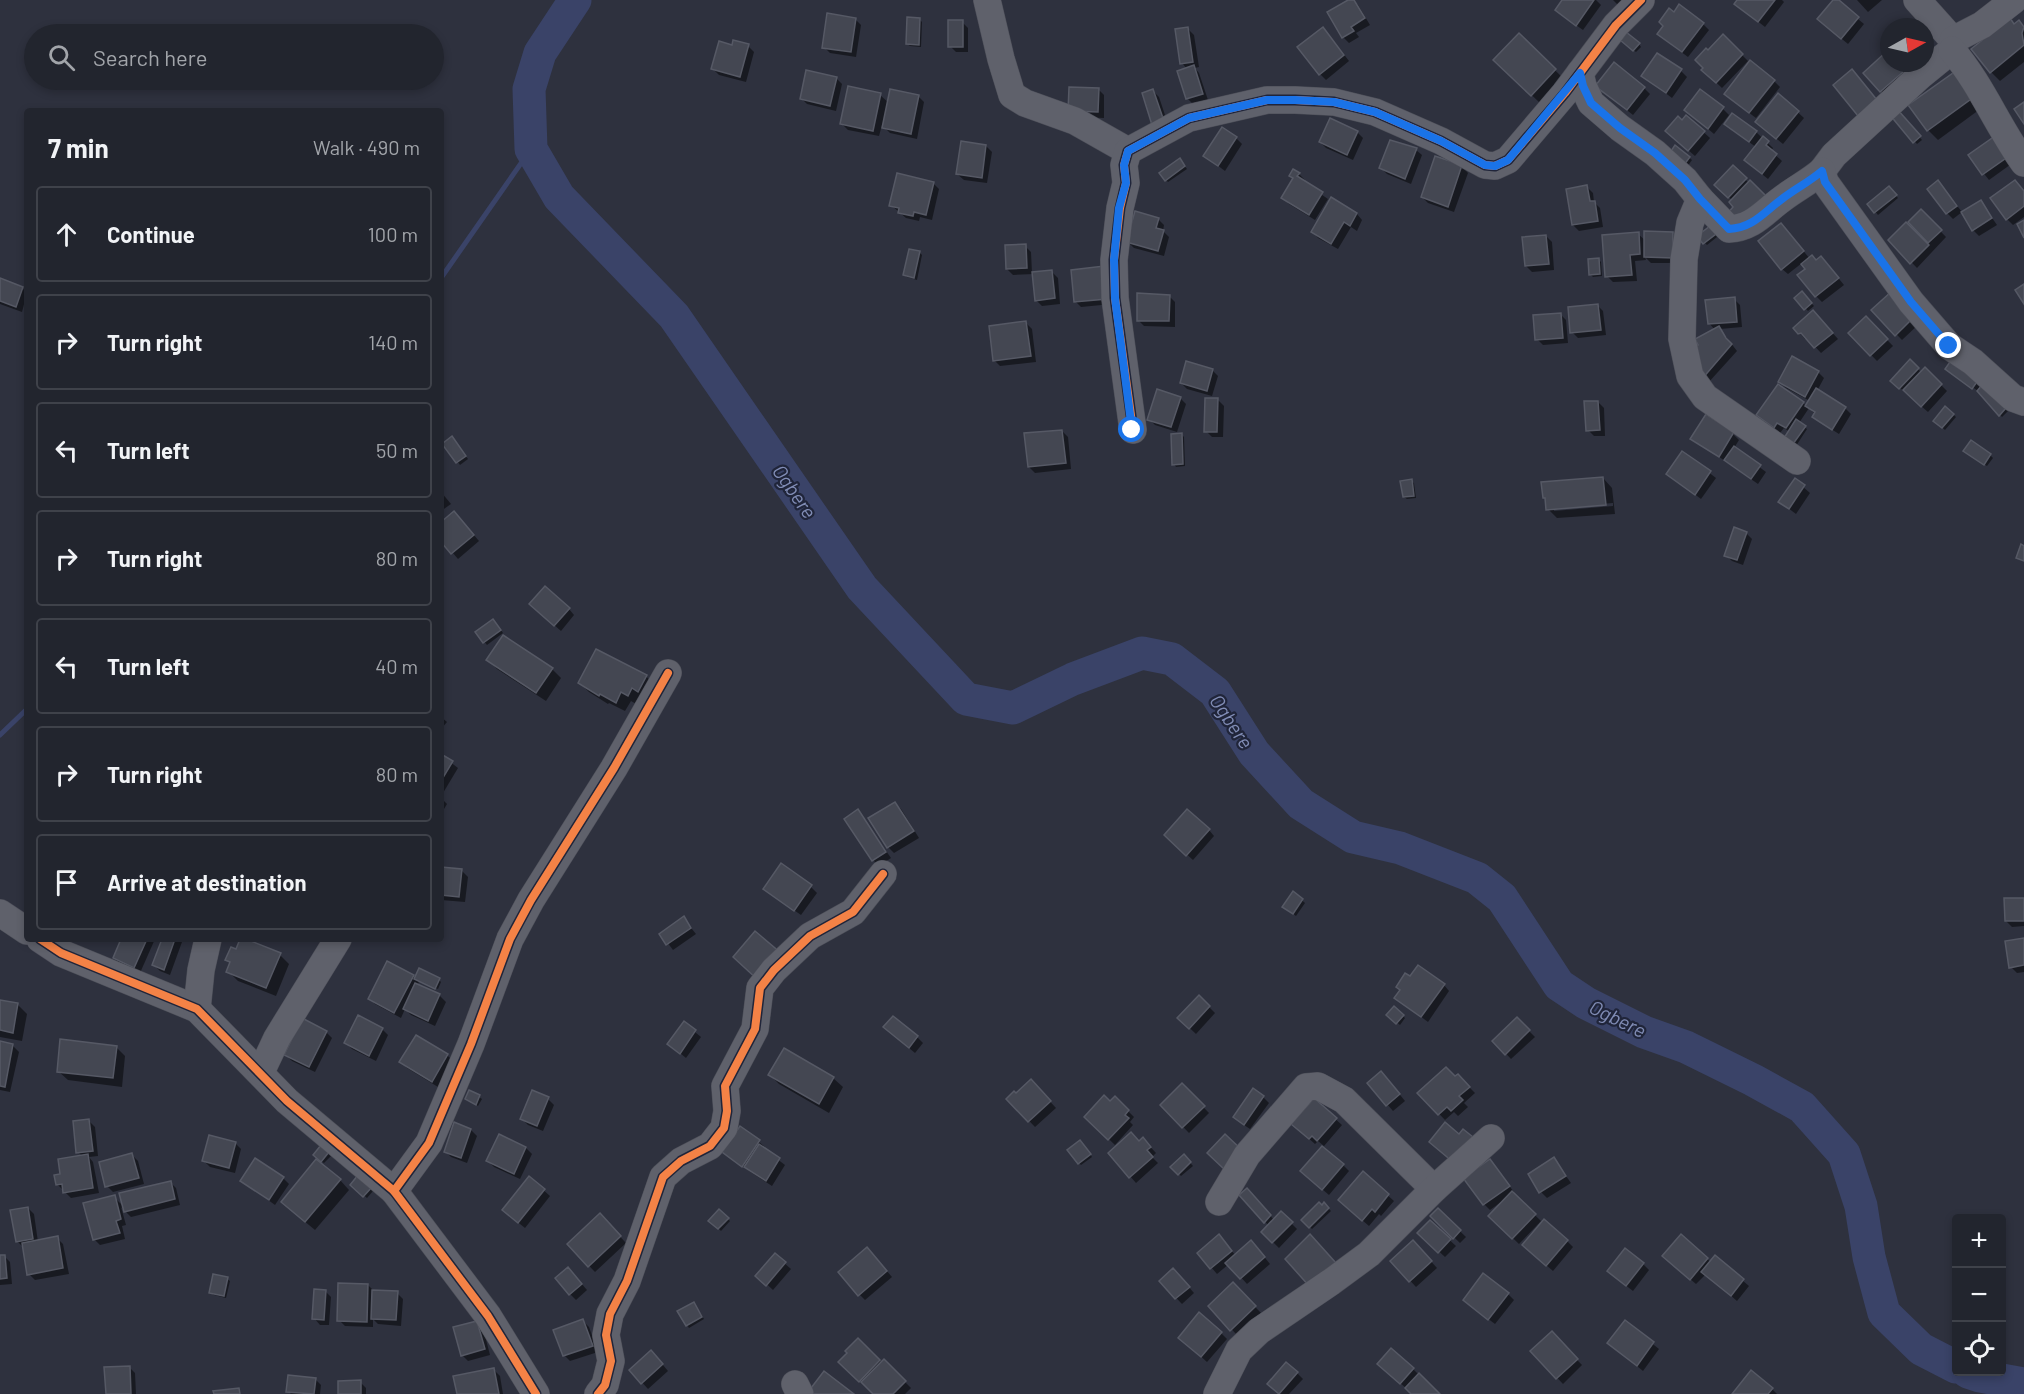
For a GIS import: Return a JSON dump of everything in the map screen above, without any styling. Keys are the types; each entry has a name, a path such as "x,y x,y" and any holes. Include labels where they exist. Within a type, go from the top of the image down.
{"street":[{"path":"987,0 1012,95 1025,103 1075,121 1128,151"},
{"path":"1132,430 1115,298 1114,260 1119,208 1126,183 1124,165 1128,151 1189,118 1267,100 1295,100 1334,102 1375,112 1441,141 1485,165 1495,166 1508,160 1580,73 1616,24 1641,0"},
{"path":"1917,0 1952,45 2005,136 2024,163"},
{"path":"1580,73 1591,103 1678,173 1729,229 1741,229 1761,218 1782,199 1822,171 1834,155 1952,45 2014,0"},
{"path":"1822,171 1825,182 1872,249 1911,302 1941,337 2013,398 2024,402"},
{"path":"1700,199 1690,223 1684,259 1682,339 1690,376 1705,396 1797,461"},
{"path":"394,1191 429,1143 471,1044 515,929 614,768 668,673"},
{"path":"598,1394 605,1384 611,1361 606,1335 610,1314 627,1281 663,1177 681,1161 710,1146 724,1128 727,1111 725,1086 755,1029 760,988 774,970 810,936 853,912 883,874"},
{"path":"0,913 24,929"},
{"path":"44,942 61,953 197,1009 287,1101 394,1191 488,1316 536,1394"},
{"path":"197,1009 201,970 207,942"},
{"path":"261,1072 277,1038 336,942"},
{"path":"1219,1202 1247,1155 1282,1112 1306,1087 1318,1086 1344,1100 1434,1189"},
{"path":"1217,1394 1239,1350 1259,1331 1369,1254 1434,1189 1491,1138"}],"building":[{"path":"1348,0 1354,0 1365,18 1351,27 1354,31 1342,38 1327,12"},
{"path":"1562,0 1594,0 1576,26 1555,10"},
{"path":"1737,0 1775,0 1758,22 1734,4"},
{"path":"1833,0 1839,0 1859,17 1841,39 1817,19"},
{"path":"1679,4 1704,23 1682,52 1657,34 1663,26 1659,22 1669,8 1674,12"},
{"path":"827,13 856,18 851,52 822,48"},
{"path":"907,17 920,18 919,45 906,44"},
{"path":"2010,18 2014,24 2019,20 2024,27 2022,33 2024,45 1990,73 1971,49"},
{"path":"948,20 963,20 963,47 948,47"},
{"path":"1188,27 1193,62 1180,64 1175,29"},
{"path":"1323,27 1344,55 1319,75 1297,47"},
{"path":"1626,32 1640,43 1633,51 1620,40"},
{"path":"1519,33 1556,69 1531,96 1493,60"},
{"path":"1723,34 1743,54 1716,83 1701,70 1703,68 1695,60"},
{"path":"733,40 749,44 740,77 711,69 719,41 732,45"},
{"path":"1657,53 1682,69 1666,93 1641,76"},
{"path":"1880,57 1880,72 1903,72 1880,92 1863,73"},
{"path":"1750,60 1775,80 1749,113 1724,94"},
{"path":"1614,62 1645,87 1627,110 1595,86"},
{"path":"1194,65 1203,94 1186,99 1177,71"},
{"path":"1960,68 1978,94 1927,131 1908,105"},
{"path":"1852,69 1877,100 1858,116 1833,85"},
{"path":"806,70 837,77 830,106 800,99"},
{"path":"848,86 881,93 873,131 840,124"},
{"path":"1069,87 1099,88 1098,112 1068,111"},
{"path":"890,89 919,95 911,134 882,128"},
{"path":"1153,89 1164,121 1152,125 1142,93"},
{"path":"1700,89 1724,107 1708,129 1684,110"},
{"path":"1778,93 1799,111 1776,139 1755,122"},
{"path":"2024,102 2024,124 2014,109"},
{"path":"1897,109 1921,136 1913,143 1890,115"},
{"path":"1732,113 1757,131 1749,142 1724,124"},
{"path":"1686,115 1705,131 1688,151 1665,131 1678,116 1682,120"},
{"path":"1330,118 1358,131 1347,155 1319,142"},
{"path":"1222,127 1237,137 1218,166 1203,156"},
{"path":"1763,136 1769,141 1766,145 1777,154 1762,174 1744,160"},
{"path":"1995,136 2009,156 1982,175 1968,155"},
{"path":"1390,140 1417,148 1405,179 1379,168"},
{"path":"961,141 986,145 982,178 956,174"},
{"path":"1675,145 1690,157 1684,165 1669,154"},
{"path":"1435,156 1462,165 1448,207 1421,197"},
{"path":"1180,158 1185,166 1165,181 1159,173"},
{"path":"1733,165 1747,178 1728,198 1714,185"},
{"path":"1293,169 1300,173 1297,176 1323,192 1309,215 1281,198 1293,178 1289,176"},
{"path":"897,173 934,182 926,215 914,212 913,216 898,213 899,208 889,206"},
{"path":"1750,180 1767,197 1735,222 1727,214 1733,207 1729,202"},
{"path":"1938,180 1957,206 1946,214 1927,189"},
{"path":"2015,180 2024,191 2024,206 2006,220 1990,198"},
{"path":"1587,185 1590,201 1595,201 1598,221 1572,225 1566,189"},
{"path":"1889,186 1897,195 1874,213 1867,204"},
{"path":"1331,197 1357,213 1350,226 1344,222 1331,244 1311,232"},
{"path":"1981,200 1992,218 1972,231 1961,212"},
{"path":"1921,209 1942,230 1928,243 1908,222"},
{"path":"1135,211 1159,218 1156,228 1164,230 1158,251 1126,242"},
{"path":"2024,220 2024,238 2017,224"},
{"path":"1906,222 1929,245 1910,264 1888,240"},
{"path":"1781,223 1804,251 1781,270 1758,241"},
{"path":"1710,226 1716,234 1703,244 1697,236"},
{"path":"1644,231 1673,232 1673,258 1644,257"},
{"path":"1639,232 1640,254 1630,255 1632,275 1605,277 1602,235"},
{"path":"1546,235 1549,264 1525,266 1522,237"},
{"path":"1026,244 1027,268 1006,269 1005,245"},
{"path":"909,249 920,251 914,278 903,275"},
{"path":"1812,255 1816,260 1821,256 1839,278 1815,297 1797,275 1805,269 1801,264"},
{"path":"1599,258 1600,274 1589,275 1588,259"},
{"path":"1104,266 1107,299 1074,302 1071,270"},
{"path":"1052,270 1055,298 1035,301 1032,272"},
{"path":"0,278 23,287 16,307 0,301"},
{"path":"2024,284 2024,304 2015,290"},
{"path":"1802,291 1812,303 1804,310 1794,298"},
{"path":"1892,291 1915,316 1895,336 1871,310"},
{"path":"1137,293 1170,295 1169,321 1137,321"},
{"path":"1735,297 1737,322 1708,324 1705,300"},
{"path":"1598,304 1601,330 1570,333 1568,307"},
{"path":"1813,310 1833,333 1814,348 1801,333 1798,334 1793,328"},
{"path":"1561,313 1563,338 1535,340 1533,315"},
{"path":"1866,316 1888,339 1870,356 1848,333"},
{"path":"1026,321 1031,356 993,361 989,326"},
{"path":"1719,326 1732,344 1702,379 1692,348 1698,345 1695,339"},
{"path":"1792,356 1819,371 1805,397 1778,382"},
{"path":"1910,359 1919,368 1899,389 1890,381"},
{"path":"1952,359 1979,379 1972,389 1945,369"},
{"path":"1186,361 1213,369 1207,391 1180,383"},
{"path":"1925,367 1942,384 1921,407 1903,390"},
{"path":"1778,384 1804,402 1786,428 1777,423 1774,428 1756,415"},
{"path":"1982,385 2006,408 1999,416 1977,391"},
{"path":"1816,388 1846,407 1832,430 1812,417 1815,412 1805,406"},
{"path":"1157,389 1181,397 1171,427 1147,420"},
{"path":"1205,398 1218,398 1217,432 1204,432"},
{"path":"1584,401 1598,401 1600,430 1586,431"},
{"path":"1945,406 1954,414 1942,428 1933,421"},
{"path":"1706,414 1734,432 1719,457 1690,439"},
{"path":"1796,419 1806,426 1793,444 1784,438"},
{"path":"1062,430 1066,463 1028,467 1024,433"},
{"path":"1182,433 1183,464 1172,465 1171,434"},
{"path":"452,436 466,456 456,463 444,447 444,442"},
{"path":"1971,440 1991,454 1984,465 1963,451"},
{"path":"1734,446 1761,465 1751,479 1724,460"},
{"path":"1682,451 1711,471 1695,495 1666,474"},
{"path":"1603,477 1606,505 1546,510 1541,482"},
{"path":"1795,478 1805,485 1789,509 1778,502"},
{"path":"1412,479 1414,496 1403,497 1400,481"},
{"path":"454,511 474,535 451,554 444,546 444,519"},
{"path":"1734,527 1747,532 1737,560 1724,556"},
{"path":"2021,544 2024,546 2024,561 2016,558"},
{"path":"545,586 570,608 554,626 529,604"},
{"path":"493,619 501,630 483,643 475,632"},
{"path":"503,635 553,668 536,693 486,660"},
{"path":"596,649 647,675 638,692 632,688 628,696 621,692 616,703 578,683"},
{"path":"444,756 453,761 444,776"},
{"path":"895,802 914,831 887,848 868,818"},
{"path":"858,809 886,852 872,861 844,819"},
{"path":"1187,809 1210,829 1186,856 1164,835"},
{"path":"781,863 812,885 794,911 763,889"},
{"path":"444,867 462,869 459,897 444,895"},
{"path":"1293,891 1303,899 1293,914 1282,907"},
{"path":"2004,898 2024,898 2024,921 2005,921"},
{"path":"684,916 691,928 666,945 659,934"},
{"path":"755,931 781,953 758,980 733,957"},
{"path":"2024,938 2024,965 2009,968 2005,941"},
{"path":"120,942 146,942 134,968 113,958"},
{"path":"161,942 174,942 164,970 152,965"},
{"path":"239,942 254,942 281,953 266,988 226,972 230,962 225,960 231,947 236,949"},
{"path":"387,961 414,975 394,1013 368,999"},
{"path":"1418,965 1445,984 1421,1017 1394,998 1400,990 1396,987 1405,973 1410,976"},
{"path":"419,968 440,978 435,989 414,979"},
{"path":"415,983 440,994 428,1021 403,1009"},
{"path":"1199,995 1210,1006 1189,1029 1177,1018"},
{"path":"0,1000 18,1003 13,1033 0,1030"},
{"path":"1394,1006 1404,1015 1396,1024 1386,1015"},
{"path":"358,1015 383,1028 369,1056 344,1043"},
{"path":"893,1016 918,1036 909,1048 883,1027"},
{"path":"1517,1017 1530,1030 1505,1055 1492,1041"},
{"path":"302,1018 327,1031 309,1067 284,1055"},
{"path":"684,1021 696,1030 680,1054 667,1044"},
{"path":"416,1035 448,1054 432,1082 399,1062"},
{"path":"60,1039 117,1046 113,1078 57,1072"},
{"path":"0,1041 13,1044 5,1087 0,1086"},
{"path":"784,1048 834,1077 819,1104 768,1075"},
{"path":"1446,1067 1455,1076 1458,1074 1470,1087 1459,1096 1463,1100 1451,1111 1447,1107 1438,1115 1417,1093"},
{"path":"1381,1071 1400,1094 1386,1106 1367,1083"},
{"path":"1031,1079 1051,1101 1028,1122 1006,1099"},
{"path":"1182,1083 1205,1106 1182,1128 1160,1105"},
{"path":"1253,1088 1264,1096 1244,1125 1233,1117"},
{"path":"469,1090 480,1095 476,1105 465,1099"},
{"path":"532,1090 549,1097 537,1126 520,1119"},
{"path":"1104,1095 1110,1101 1115,1096 1129,1110 1125,1115 1129,1118 1108,1140 1084,1117"},
{"path":"1314,1098 1337,1118 1317,1141 1312,1136 1309,1139 1291,1124"},
{"path":"89,1119 93,1151 76,1153 73,1121"},
{"path":"454,1122 471,1129 461,1158 444,1152"},
{"path":"1445,1122 1459,1134 1463,1129 1473,1137 1453,1162 1429,1142"},
{"path":"740,1126 760,1140 742,1167 722,1152"},
{"path":"1131,1132 1139,1141 1143,1137 1151,1147 1147,1150 1153,1157 1129,1178 1108,1153"},
{"path":"499,1134 526,1147 514,1174 486,1161"},
{"path":"1225,1134 1243,1151 1225,1170 1207,1153"},
{"path":"209,1135 236,1142 229,1168 202,1161"},
{"path":"1080,1140 1091,1154 1078,1164 1067,1150"},
{"path":"759,1144 780,1158 766,1181 744,1167"},
{"path":"321,1145 329,1152 321,1162 313,1155"},
{"path":"1322,1146 1344,1164 1322,1190 1300,1171"},
{"path":"132,1153 139,1178 105,1187 99,1162"},
{"path":"88,1154 93,1188 63,1193 62,1184 56,1185 54,1175 60,1174 58,1159"},
{"path":"1184,1154 1191,1162 1178,1175 1170,1167"},
{"path":"1554,1157 1566,1176 1539,1193 1528,1174"},
{"path":"255,1158 284,1177 269,1200 240,1181"},
{"path":"316,1159 341,1179 305,1222 281,1202"},
{"path":"1490,1159 1510,1186 1483,1205 1463,1178"},
{"path":"1363,1171 1389,1194 1375,1212 1372,1209 1362,1221 1338,1200"},
{"path":"358,1175 372,1187 363,1197 350,1185"},
{"path":"529,1176 545,1189 518,1223 502,1210"},
{"path":"171,1181 175,1199 124,1212 119,1193"},
{"path":"1247,1188 1271,1215 1264,1223 1239,1195"},
{"path":"1512,1191 1536,1214 1512,1239 1488,1216"},
{"path":"115,1195 121,1219 116,1221 120,1233 93,1240 83,1203"},
{"path":"1319,1202 1322,1205 1324,1202 1329,1208 1309,1228 1301,1220"},
{"path":"28,1207 33,1239 16,1242 10,1210"},
{"path":"1438,1208 1461,1230 1453,1239 1430,1216"},
{"path":"719,1209 729,1218 718,1229 708,1221"},
{"path":"1281,1211 1293,1222 1272,1243 1261,1232"},
{"path":"600,1213 621,1236 588,1267 567,1244"},
{"path":"1544,1219 1568,1240 1546,1266 1522,1245"},
{"path":"1430,1220 1451,1239 1438,1253 1417,1233"},
{"path":"1219,1234 1232,1251 1210,1269 1197,1253"},
{"path":"1310,1234 1336,1263 1310,1287 1285,1259"},
{"path":"1681,1234 1708,1258 1690,1280 1662,1256"},
{"path":"58,1236 63,1268 27,1275 22,1243"},
{"path":"1251,1240 1265,1257 1240,1279 1225,1263"},
{"path":"1413,1240 1432,1261 1409,1282 1390,1261"},
{"path":"867,1247 887,1271 858,1296 838,1272"},
{"path":"1625,1248 1644,1263 1626,1286 1607,1271"},
{"path":"775,1253 786,1262 766,1286 755,1276"},
{"path":"0,1255 5,1255 7,1278 0,1279"},
{"path":"1715,1255 1744,1279 1731,1296 1701,1272"},
{"path":"568,1267 582,1284 569,1295 555,1278"},
{"path":"1173,1268 1190,1287 1175,1299 1159,1281"},
{"path":"1483,1273 1509,1293 1488,1320 1463,1300"},
{"path":"213,1274 228,1277 224,1296 209,1293"},
{"path":"1233,1282 1256,1306 1230,1331 1208,1306"},
{"path":"338,1283 368,1284 367,1322 337,1321"},
{"path":"314,1289 326,1290 324,1320 312,1319"},
{"path":"372,1290 398,1291 396,1320 371,1319"},
{"path":"694,1302 702,1317 686,1326 677,1311"},
{"path":"1199,1312 1222,1332 1201,1357 1178,1338"},
{"path":"583,1319 593,1346 563,1356 553,1330"},
{"path":"1625,1320 1654,1342 1637,1366 1607,1343"},
{"path":"477,1321 485,1349 461,1356 453,1327"},
{"path":"1552,1331 1578,1359 1556,1379 1530,1351"},
{"path":"858,1338 880,1360 859,1382 838,1362"},
{"path":"1391,1348 1414,1368 1400,1384 1377,1364"},
{"path":"651,1350 663,1364 641,1384 629,1370"},
{"path":"884,1359 906,1381 893,1394 873,1394 861,1382"},
{"path":"1286,1362 1298,1372 1279,1394 1267,1384"},
{"path":"130,1366 131,1394 106,1394 104,1367"},
{"path":"494,1368 499,1394 457,1394 453,1376"},
{"path":"1751,1370 1773,1388 1768,1394 1732,1394"},
{"path":"824,1371 854,1394 810,1394 808,1392"},
{"path":"1419,1373 1440,1394 1411,1394 1405,1388"},
{"path":"288,1375 316,1378 314,1394 286,1392"},
{"path":"361,1380 361,1394 338,1394 338,1381"},
{"path":"239,1388 240,1394 214,1394 213,1391"}],"waterway":[{"name":"Ogbere","path":"575,0 540,53 529,89 531,149 559,197 674,316 862,588 966,699 1013,708 1073,679 1142,653 1172,659 1215,692 1254,753 1301,804 1353,837 1400,848 1477,878 1502,898 1559,985 1586,1003 1644,1032 1686,1047 1802,1107 1844,1154 1861,1206 1869,1257 1884,1313 1921,1349 1952,1365"},
{"path":"444,274 531,149"},
{"path":"0,735 24,712"},
{"name":"Ogbere","path":"1980,1376 2024,1384"}],"cycle path":[{"path":"1133,430 1115,298 1114,260 1120,208 1126,183 1124,165 1128,151 1189,118 1267,100 1295,100 1334,102 1375,112 1441,141 1485,165 1495,166 1508,160 1565,93 1616,25 1641,0"},
{"path":"394,1191 429,1143 471,1044 510,939 531,900 614,768 668,673"},
{"path":"598,1394 605,1385 611,1361 606,1335 610,1314 627,1281 663,1177 681,1161 710,1146 724,1128 727,1111 725,1086 755,1029 760,988 774,970 810,936 853,912 883,874"},
{"path":"44,942 61,953 197,1009 287,1101 394,1191 488,1316 536,1394"}],"route":[{"path":"1132,430 1115,298 1114,260 1119,208 1126,183 1124,165 1128,151 1143,145 1189,118 1267,100 1334,102 1375,112 1441,141 1485,165 1495,166 1508,160 1580,73 1591,103 1620,128 1655,153 1685,180 1729,229 1741,229 1761,218 1782,199 1822,171 1825,182 1898,285 1949,346"}]}
